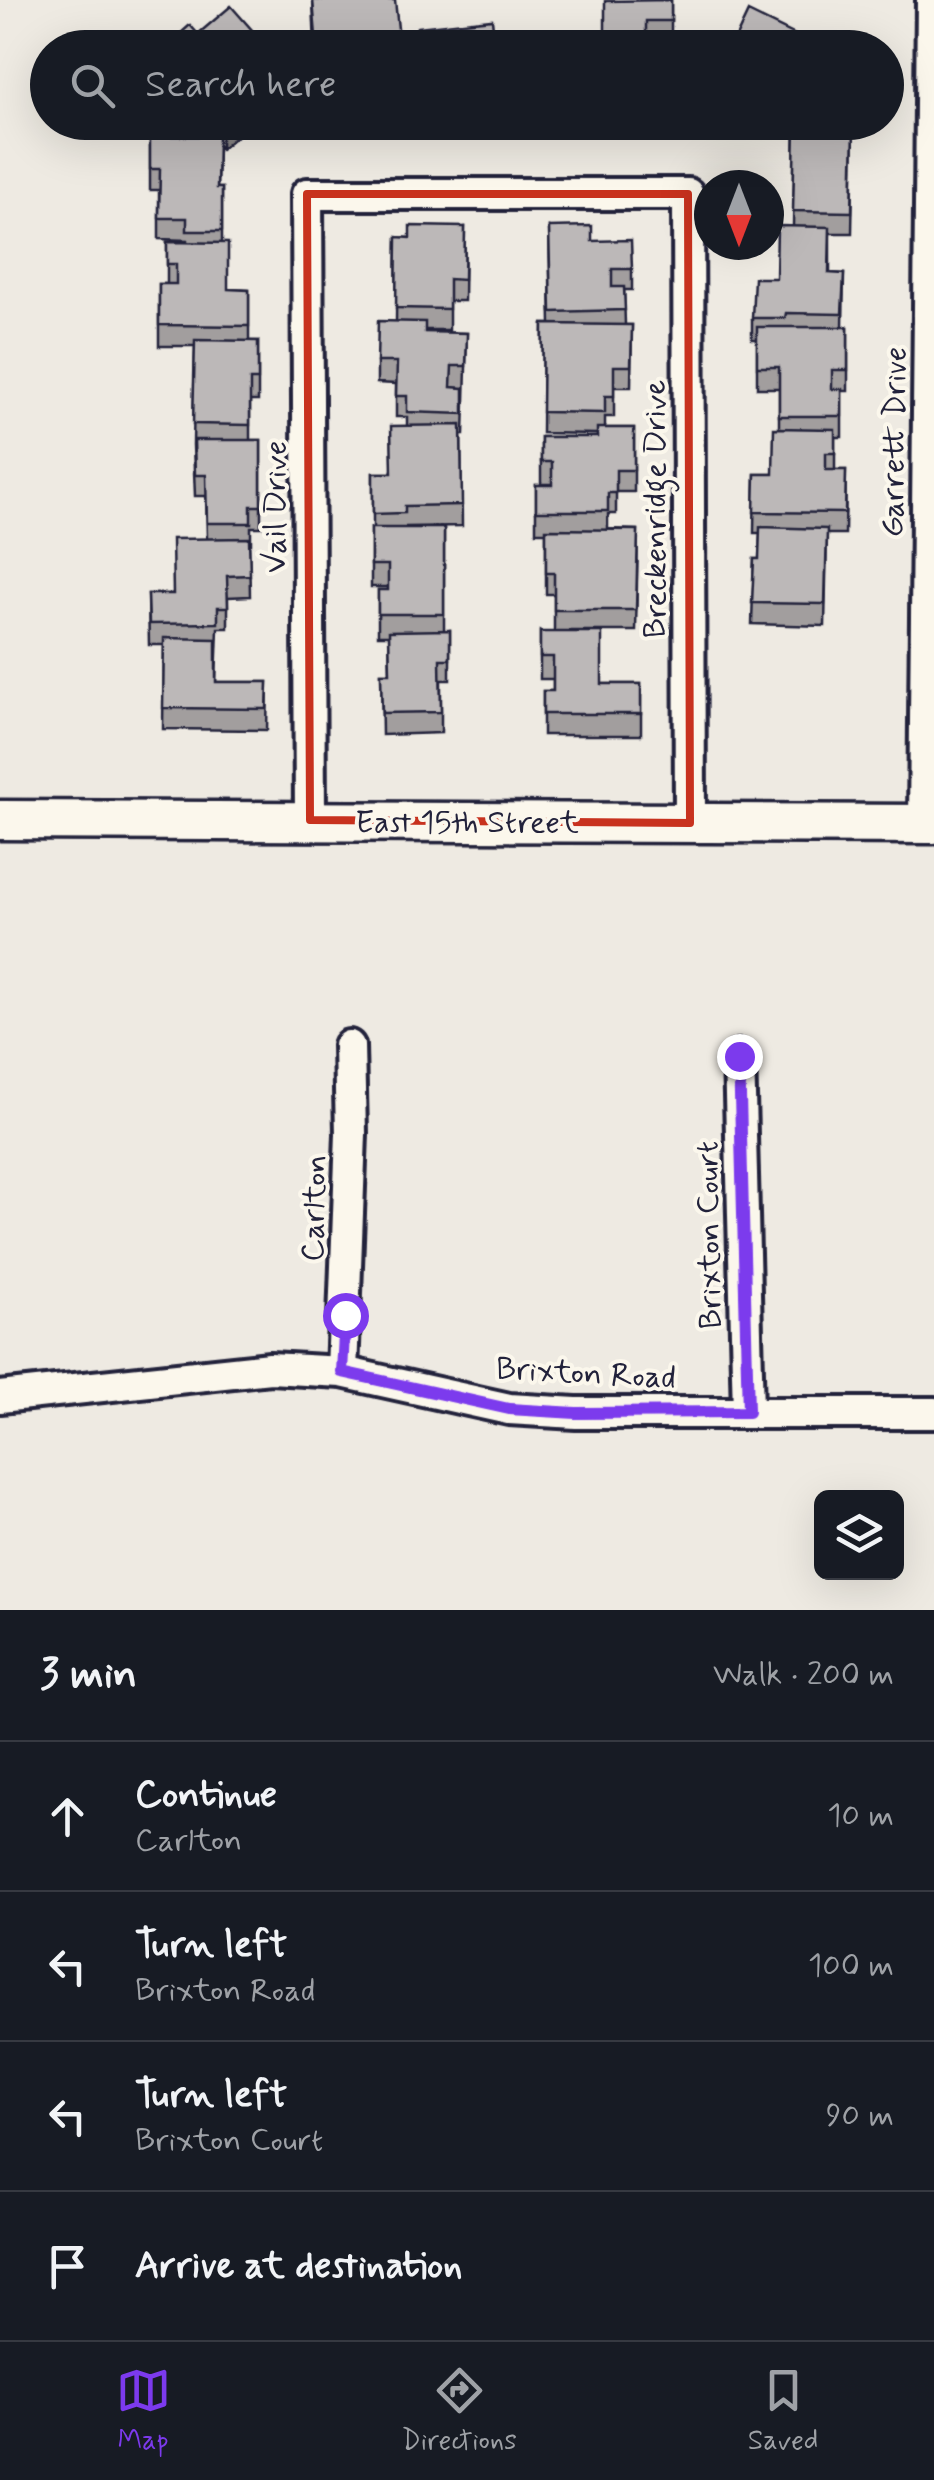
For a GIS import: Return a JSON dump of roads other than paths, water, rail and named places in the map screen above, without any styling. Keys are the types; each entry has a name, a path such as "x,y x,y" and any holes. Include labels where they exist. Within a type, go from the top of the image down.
{"main road":[{"name":"East 15th Street","path":"0,820 929,824"}],"street":[{"name":"Garrett Drive","path":"929,824 932,0"},
{"name":"Breckenridge Drive","path":"308,194 688,194 690,823"},
{"name":"Vail Drive","path":"308,194 310,820"},
{"name":"Carlton","path":"342,1372 349,1046"},
{"name":"Brixton Court","path":"739,1056 748,1412"},
{"name":"Brixton Road","path":"0,1397 270,1368 342,1372 509,1409 576,1413 934,1414"}]}
